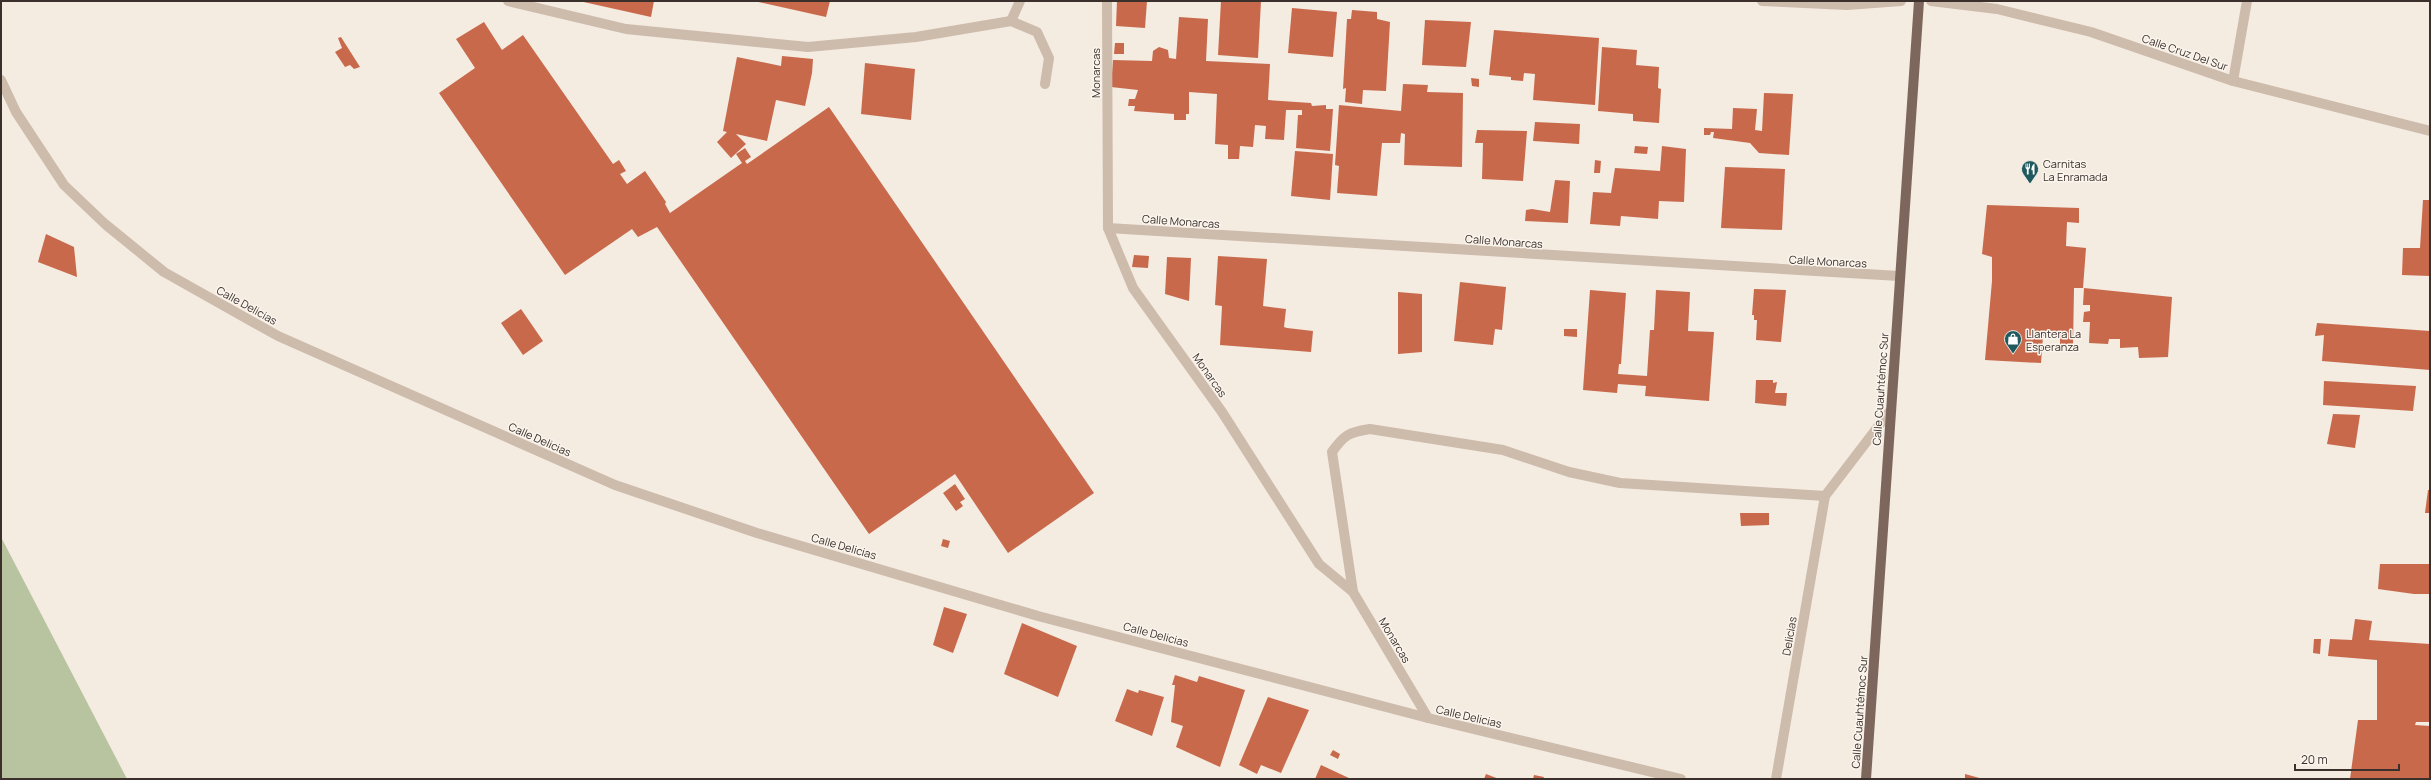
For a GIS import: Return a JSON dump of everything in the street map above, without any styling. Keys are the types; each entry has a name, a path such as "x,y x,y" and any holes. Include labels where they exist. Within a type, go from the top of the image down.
{"main road":[{"name":"Calle Cuauhtémoc Sur","path":"1866,779 1899,276 1919,1"}],"street":[{"path":"508,1 626,29 808,47 916,38 1011,21 1037,32 1049,58 1045,84"},
{"path":"1011,21 1020,1"},
{"name":"Monarcas","path":"1107,1 1108,228 1133,288 1222,412 1319,564 1353,592 1428,718"},
{"path":"1762,1 1847,5 1901,1"},
{"name":"Calle Cruz Del Sur","path":"1930,1 1997,9 2091,32 2233,81 2430,131"},
{"path":"2233,81 2247,1"},
{"name":"Calle Delicias","path":"1,80 16,112 64,185 105,224 164,272 272,332 615,485 757,533 1038,616 1428,718 1681,779"},
{"name":"Calle Monarcas","path":"1108,228 1899,276"},
{"path":"1353,592 1332,452 1341,440 1352,431 1370,429 1503,450 1569,472 1620,483 1825,496 1890,411"},
{"name":"Delicias","path":"1776,779 1825,496"}],"green space":[{"path":"1,537 127,779 1,779"}],"building":[{"path":"579,1 654,1 651,17"},
{"path":"754,1 830,1 826,17"},
{"path":"1117,1 1147,1 1145,28 1116,26"},
{"path":"1221,1 1261,1 1258,58 1218,55"},
{"path":"1292,8 1337,12 1333,57 1288,53"},
{"path":"1352,10 1377,12 1377,19 1390,22 1386,91 1363,90 1362,104 1345,102 1346,88 1343,89 1347,19 1351,19"},
{"path":"1179,17 1208,19 1206,61 1270,64 1268,100 1311,103 1312,106 1326,105 1326,109 1333,109 1330,151 1296,148 1298,115 1302,115 1302,110 1286,110 1284,140 1265,139 1266,126 1255,125 1253,147 1240,146 1239,159 1228,159 1228,145 1215,144 1217,94 1189,92 1189,114 1186,114 1186,120 1174,120 1174,114 1134,111 1135,106 1128,106 1129,99 1135,99 1138,90 1111,87 1113,60 1152,61 1153,51 1159,47 1168,50 1169,58 1176,59"},
{"path":"1425,20 1471,22 1466,67 1422,65"},
{"path":"484,22 502,50 523,35 613,164 619,160 626,171 620,174 627,184 645,171 666,202 665,204 670,213 742,163 736,154 745,148 751,157 745,161 747,164 829,107 1094,493 1008,553 955,474 869,534 657,227 638,237 632,229 565,275 439,93 475,68 456,39"},
{"path":"1494,30 1599,38 1595,105 1533,100 1535,74 1524,73 1523,81 1511,80 1511,77 1489,75"},
{"path":"341,37 360,67 354,69 350,65 345,67 335,52 342,48 338,38"},
{"path":"1115,43 1124,43 1124,54 1114,54"},
{"path":"1602,47 1637,50 1636,65 1659,67 1658,88 1661,89 1659,123 1633,121 1633,114 1598,111"},
{"path":"782,56 813,59 812,73 805,106 776,100 767,141 736,134 746,144 731,158 717,142 727,132 723,131 737,57 781,66"},
{"path":"865,63 915,69 911,120 861,114"},
{"path":"1471,78 1479,79 1479,87 1472,86"},
{"path":"1403,84 1428,85 1427,92 1463,93 1462,167 1404,165 1405,134 1401,133 1400,143 1382,143 1377,196 1337,193 1339,166 1335,165 1339,105 1401,111"},
{"path":"1764,93 1793,94 1789,155 1759,153 1750,143 1713,138 1714,132 1711,132 1710,135 1704,135 1704,128 1732,129 1733,108 1757,109 1755,130 1762,131"},
{"path":"1535,122 1580,124 1579,144 1533,141"},
{"path":"1477,130 1527,131 1523,181 1482,179 1483,143 1475,143"},
{"path":"1635,146 1648,147 1647,154 1634,153"},
{"path":"1662,146 1686,149 1684,202 1659,201 1658,219 1621,216 1620,226 1590,224 1593,192 1611,193 1615,168 1660,171"},
{"path":"1295,151 1333,154 1330,200 1291,196"},
{"path":"1595,160 1601,161 1600,173 1594,173"},
{"path":"1725,167 1785,169 1782,230 1721,228"},
{"path":"1555,180 1570,181 1568,223 1525,221 1526,210 1532,209 1550,212"},
{"path":"2423,200 2430,200 2430,276 2402,275 2403,248 2420,248"},
{"path":"1987,205 2079,208 2079,223 2067,222 2066,246 2086,248 2083,288 2074,288 2073,346 2060,347 2060,337 2043,336 2041,363 1985,360 1992,281 1992,257 1982,254"},
{"path":"46,234 74,247 77,277 38,262"},
{"path":"1134,255 1149,256 1148,268 1132,267"},
{"path":"1218,256 1267,259 1263,306 1286,309 1284,327 1313,331 1311,352 1220,345 1222,306 1215,305"},
{"path":"1167,257 1191,258 1189,301 1165,294"},
{"path":"1460,282 1506,287 1502,330 1495,329 1493,345 1454,341"},
{"path":"2084,288 2172,297 2168,357 2139,358 2138,347 2120,348 2120,339 2109,339 2108,344 2089,343 2090,322 2083,322 2084,312 2090,311 2090,305 2083,305"},
{"path":"1754,289 1786,290 1781,342 1756,340 1757,320 1754,320 1754,315 1752,315"},
{"path":"1590,290 1626,293 1621,364 1619,364 1618,374 1647,376 1650,330 1654,330 1656,290 1690,292 1688,331 1714,332 1709,401 1645,396 1646,386 1618,384 1617,393 1583,390"},
{"path":"1398,292 1422,294 1422,352 1398,354"},
{"path":"521,309 543,341 523,355 501,323"},
{"path":"2317,323 2430,331 2430,370 2322,361 2324,335 2315,336"},
{"path":"1564,329 1577,329 1577,337 1564,336"},
{"path":"1756,380 1773,380 1773,383 1777,382 1775,393 1787,393 1786,406 1755,403"},
{"path":"2324,381 2416,386 2413,411 2323,405"},
{"path":"2333,414 2360,415 2355,448 2327,444"},
{"path":"955,484 965,499 960,502 963,506 956,511 943,493"},
{"path":"2428,490 2430,490 2430,513 2425,513"},
{"path":"1740,513 1769,513 1769,525 1741,526"},
{"path":"943,539 950,541 948,548 941,546"},
{"path":"2380,564 2430,564 2430,594 2414,594 2378,589"},
{"path":"944,607 967,614 953,653 933,645"},
{"path":"2355,619 2372,621 2369,640 2430,644 2430,722 2416,722 2415,725 2430,726 2430,779 2350,779 2358,720 2377,720 2377,660 2328,656 2330,639 2352,640"},
{"path":"1022,623 1077,646 1058,697 1004,674"},
{"path":"2314,639 2321,639 2320,654 2313,653"},
{"path":"1175,675 1197,682 1199,676 1245,690 1220,767 1176,747 1183,726 1171,722 1175,685 1172,685"},
{"path":"1127,689 1138,693 1139,690 1164,697 1152,736 1115,721"},
{"path":"1268,697 1309,710 1281,773 1261,765 1257,774 1239,765"},
{"path":"1333,750 1340,754 1338,759 1330,755"},
{"path":"1321,765 1351,779 1315,779"},
{"path":"1486,774 1499,779 1484,779"},
{"path":"1965,774 1983,779 1965,779"},
{"path":"1534,775 1544,777 1543,779 1533,779"}],"place":[{"name":"Carnitas La Enramada","path":"2030,184"},
{"name":"Llantera La Esperanza","path":"2013,354"}]}
